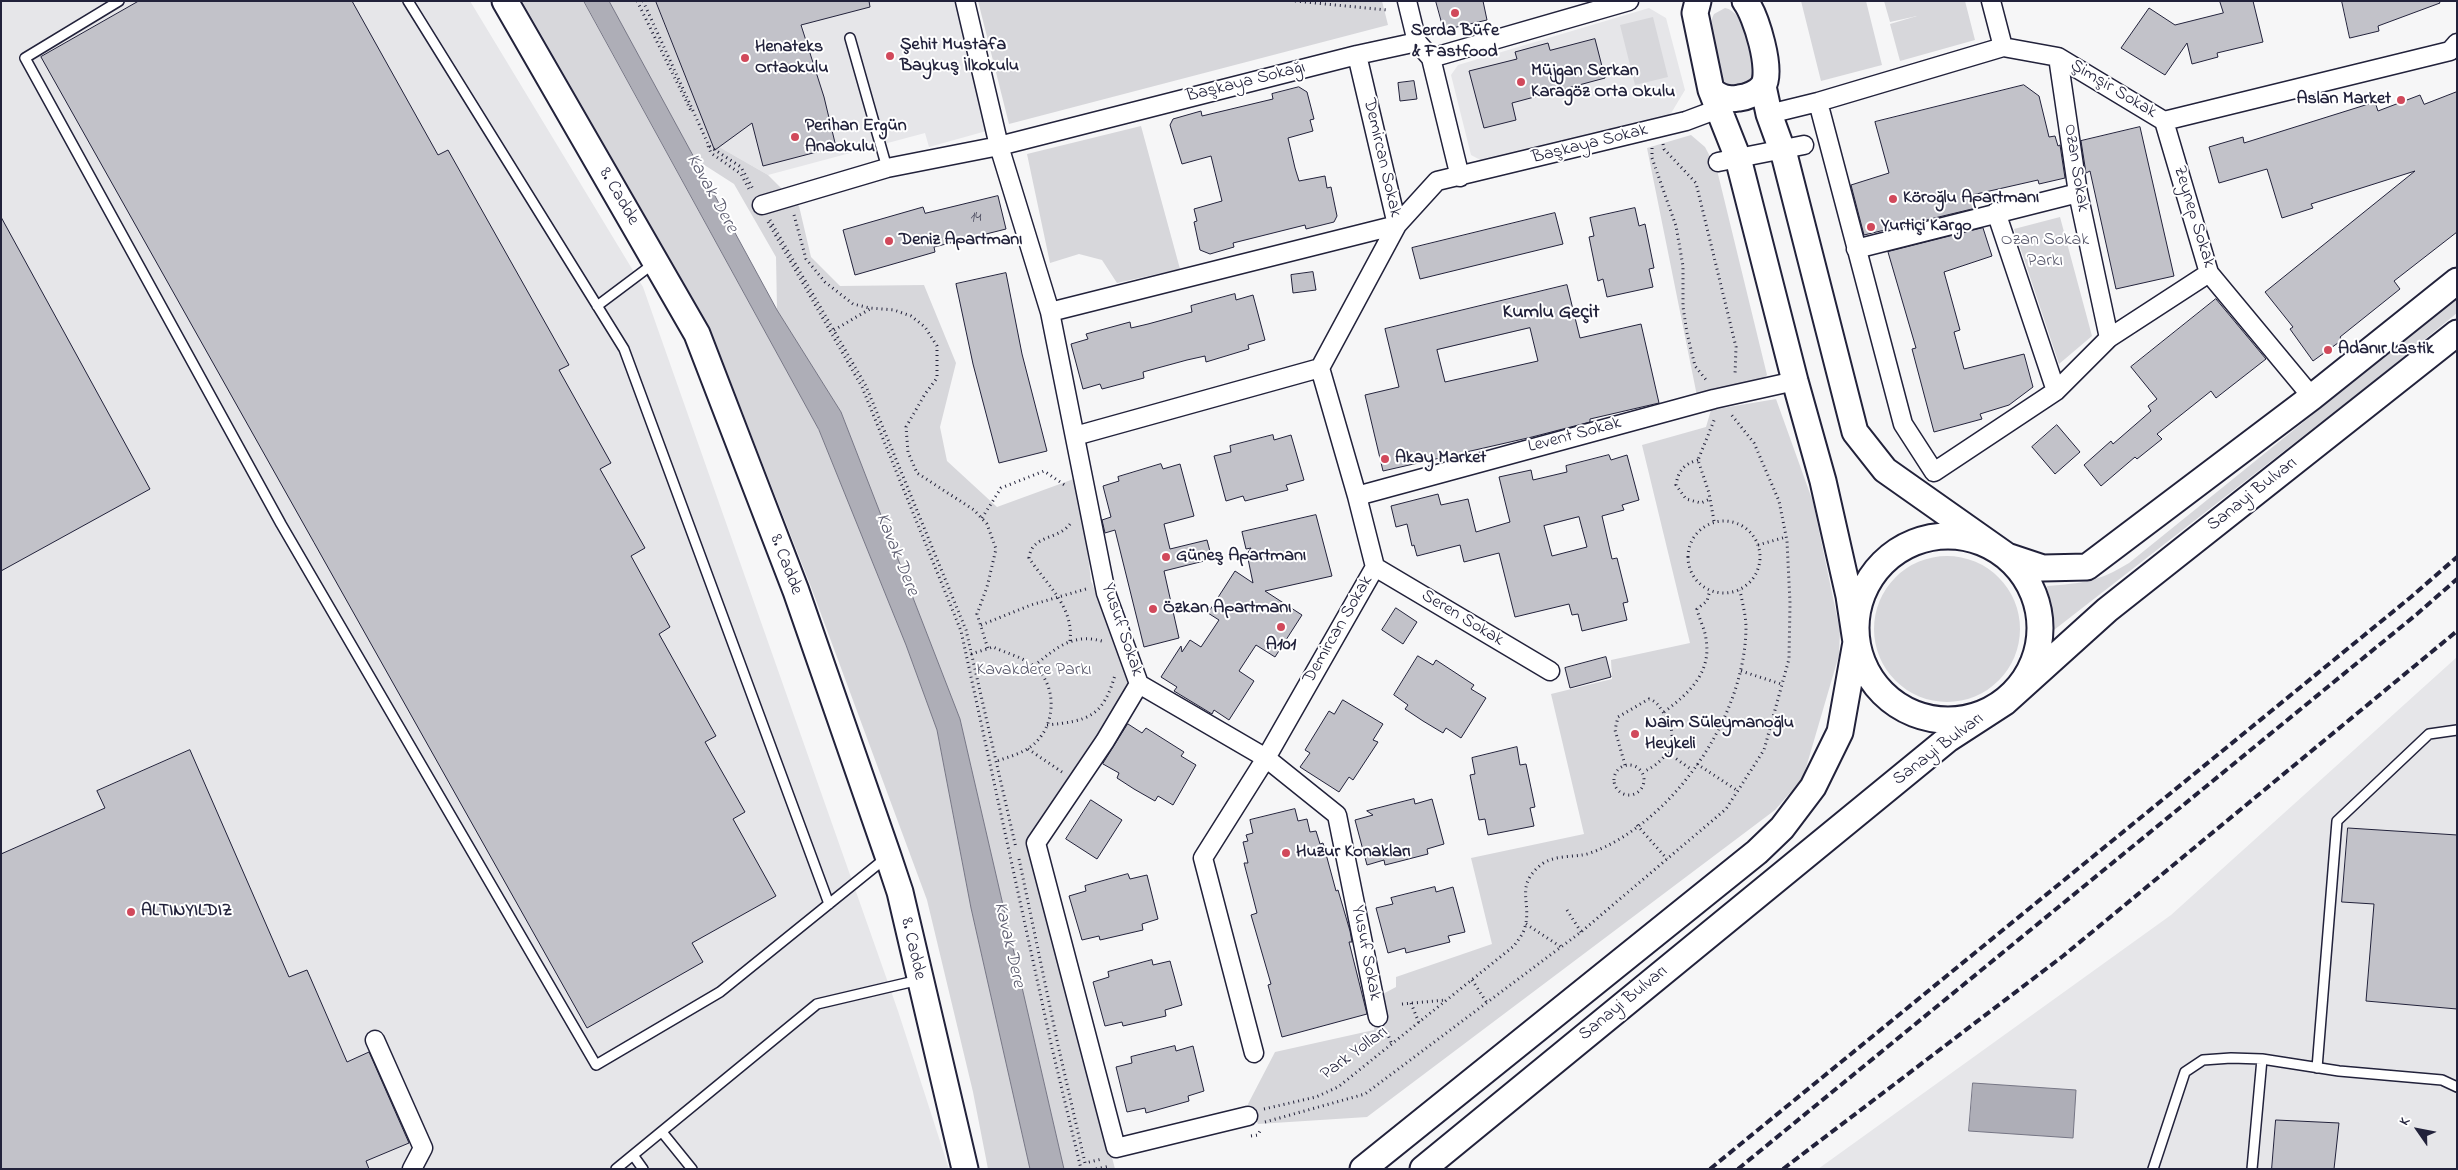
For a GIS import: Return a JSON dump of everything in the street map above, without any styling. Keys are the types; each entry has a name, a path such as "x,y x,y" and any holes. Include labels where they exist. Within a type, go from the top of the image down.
{"main road":[{"name":"8. Cadde","path":"505,1 697,334 796,592 900,892 919,980 965,1169"},
{"path":"1697,2 1695,13 1728,160 1823,480 1849,596 1856,642 1866,672 1886,697 1913,714 1945,721 1976,716 2005,702 2024,682 2036,657 2041,629 2037,601 2026,576 2007,556 1885,470 1855,432 1793,147 1769,114 1763,86 1767,74 1756,20 1746,2"},
{"path":"1714,99 1720,97 1729,99 1746,97 1763,86"},
{"path":"1856,642 1857,610 1869,581 1889,556 1917,541 1948,535 1979,541 2007,556 2043,568 2087,567 2312,397 2457,280"},
{"name":"Sanayi Bulvarı","path":"1423,1169 1948,739 2005,702 2107,610 2457,333"},
{"name":"Sanayi Bulvarı","path":"1363,1169 1757,852 1782,828 1813,787 1840,732 1856,642"}],"street":[{"path":"965,1 999,146"},
{"path":"1407,1 1417,42 1431,58 1460,177"},
{"path":"1431,58 1629,1"},
{"path":"1992,1 2003,47"},
{"name":"Başkaya Sokağı","path":"761,207 789,196 886,168 999,146 1357,55 1417,42"},
{"name":"Şimşir Sokak","path":"1769,114 1818,102 2003,47 2058,57 2164,122 2450,51 2457,43"},
{"name":"Demircan Sokak","path":"1254,1053 1204,858 1266,758 1375,567 1357,496 1320,368 1397,225 1357,55"},
{"name":"Ozan Sokak","path":"2058,57 2078,193 2110,338"},
{"name":"Başkaya Sokak","path":"1397,225 1437,181 1655,129 1714,99"},
{"path":"1818,102 1903,424 1934,472 2056,391 2110,338 2209,274"},
{"name":"Zeynep Sokak","path":"2164,122 2209,274 2312,397"},
{"name":"Yusuf Sokak","path":"999,146 1050,312 1104,584 1139,684 1266,758 1337,815 1378,1017"},
{"path":"1728,160 1793,147"},
{"path":"1856,249 1996,212 2078,193"},
{"path":"1996,212 2056,391"},
{"path":"1050,312 1397,225"},
{"path":"1075,436 1320,368"},
{"name":"Levent Sokak","path":"1357,496 1720,397 1795,381"},
{"name":"Seren Sokak","path":"1375,567 1550,671"},
{"path":"1139,684 1036,843 1116,1148 1251,1122"},
{"path":"375,1040 423,1148 412,1169"}],"lane":[{"path":"119,1 26,58 286,533 596,1065 720,992 888,856"},
{"path":"408,1 624,350 829,904"},
{"path":"850,38 886,168"},
{"path":"597,306 656,262"},
{"path":"2317,1068 2337,821 2429,734 2457,730"},
{"path":"616,1169 817,1004 919,980"},
{"path":"2153,1169 2185,1072 2203,1060 2231,1058 2262,1059 2317,1068 2442,1080 2457,1087"},
{"path":"2252,1169 2262,1059"},
{"path":"662,1132 692,1169"},
{"path":"633,1155 643,1169"}],"path":[{"path":"637,1 711,153 741,174 866,386 966,630 1017,848"},
{"path":"643,1 709,146 741,167 761,207 862,388 961,631 1052,1048 1081,1169"},
{"path":"1295,1 1387,10"},
{"path":"1251,1122 1266,1122 1365,1094 1581,932 1726,809 1764,750 1789,659 1790,603 1786,537 1779,501 1754,443 1695,366 1684,315 1683,266 1676,226 1652,158 1655,129"},
{"path":"1655,129 1664,148 1696,183 1736,347 1735,375 1720,397 1715,418 1698,460 1710,499 1714,521"},
{"path":"789,196 806,259 825,282 853,304 894,310 911,316 925,327 937,346 937,378 906,427 908,452 917,473 974,510 987,524 996,549 987,587 977,614 988,649"},
{"path":"834,330 870,308"},
{"path":"1698,460 1687,463 1677,474 1676,486 1686,499 1701,503 1710,499"},
{"path":"982,518 1001,488 1044,471 1056,478 1072,494"},
{"path":"1070,641 1072,630 1059,597 1030,558 1031,548 1037,541 1058,535 1071,524 1074,517"},
{"path":"1726,520 1738,523 1748,529 1758,545 1760,562 1757,574 1750,583 1740,590 1728,594 1710,590 1695,580 1690,570 1687,558 1689,546 1694,535 1703,526 1714,521 1726,520"},
{"path":"1758,545 1786,537"},
{"path":"981,625 1059,597 1104,584"},
{"path":"1664,712 1695,686 1702,673 1706,656 1706,638 1697,609 1707,601 1710,590"},
{"path":"1561,947 1526,924 1524,894 1529,877 1543,864 1560,858 1584,855 1607,846 1638,825 1670,798 1697,764 1730,708 1741,671 1746,627 1740,590"},
{"path":"1034,666 1052,651 1070,641 1086,638 1104,642 1110,646"},
{"path":"971,654 993,647 1034,666 1044,677 1053,705 1047,725 1038,740 1028,749 997,761"},
{"path":"1741,671 1781,684"},
{"path":"1047,725 1081,721 1097,711 1111,690 1116,672"},
{"path":"1625,765 1615,730 1618,717 1649,699 1655,701 1664,712 1672,731 1668,752 1656,766 1643,772"},
{"path":"1028,749 1077,782"},
{"path":"1668,752 1692,770"},
{"path":"1632,764 1643,772 1643,786 1633,795 1620,792 1613,780 1618,768 1625,765 1632,764"},
{"path":"1697,764 1738,791"},
{"path":"1638,825 1667,859"},
{"path":"1019,858 1085,1163 1104,1159"},
{"path":"1566,910 1581,932"},
{"name":"Park Yolları","path":"1251,1122 1254,1112 1316,1096 1338,1087 1514,946 1526,924"},
{"path":"1472,980 1487,1003"},
{"path":"1402,1004 1447,1000"},
{"path":"1411,1003 1418,1023"},
{"path":"1251,1122 1266,1122"}],"shaded area":[{"path":"1,1 470,1 643,287 898,1011 949,1169 1,1169"},
{"name":"Şehit Mustafa Baykuş İlkokulu","path":"795,1 955,1 990,130 929,147 925,133 768,175 714,144 760,117 823,94"},
{"path":"1649,8 1666,18 1685,90 1670,115 1488,164 1471,155 1451,75 1458,65"},
{"path":"2457,657 2457,1169 1818,1169 2171,915"}],"green space":[{"path":"522,1 584,1 819,430 906,645 937,730 971,908 1030,1169 988,1169 973,1092 927,900 811,587 709,327"},
{"name":"Kavakdere Parkı","path":"609,1 656,1 714,144 768,175 799,206 811,257 840,286 924,285 956,363 940,427 947,461 997,507 1079,477 1091,581 1133,681 1031,843 1115,1169 1064,1169 960,719 841,412 777,310 776,257 734,184 695,159"},
{"path":"978,1 1382,1 1388,25 1009,124"},
{"path":"1801,1 1866,1 1882,65 1821,81"},
{"path":"1884,1 1965,1 1975,40 1900,61 1890,24 1917,16 1890,22"},
{"path":"1725,8 1732,11 1744,27 1751,49 1754,70 1752,81 1747,89 1727,87 1718,72 1712,52 1711,21 1714,14"},
{"path":"1653,17 1668,77 1635,85 1620,25"},
{"path":"1141,126 1180,269 1117,283 1102,260 1079,254 1050,263 1027,154"},
{"path":"1691,135 1705,147 1717,170 1767,375 1760,382 1697,396 1647,148"},
{"name":"Ozan Sokak Parkı","path":"2060,217 2092,336 2059,364 2014,229"},
{"path":"2457,298 2457,313 2374,381 2054,630 2047,586 2071,584 2099,578 2129,563"},
{"path":"1776,399 1813,502 1840,631 1839,655 1803,778 1775,810 1367,1117 1258,1124 1248,1104 1275,1052 1374,1030 1379,996 1396,987 1396,977 1492,944 1471,858 1584,834 1551,694 1612,679 1611,660 1690,643 1642,445 1706,427 1711,410"},
{"path":"1947,556 1975,562 1998,578 2014,601 2020,629 2014,657 1998,680 1975,696 1947,702 1919,696 1896,680 1880,657 1874,629 1880,601 1896,578 1919,562"}],"water":[{"name":"Kavak Dere","path":"584,1 609,1 777,310 841,412 960,719 1064,1169 1030,1169 971,908 937,730 906,645 819,430"},
{"path":"1973,1083 2076,1090 2073,1138 1969,1131"}],"building":[{"path":"139,1 352,1 438,155 448,150 569,365 559,370 611,463 600,469 645,548 631,556 670,627 659,634 716,736 705,742 745,812 733,819 776,896 692,943 703,962 587,1028 41,57"},
{"name":"Henateks Ortaokulu","path":"656,1 869,1 870,7 801,25 824,97 836,147 763,166 752,123 715,150"},
{"path":"1436,1 1483,1 1487,20 1444,30"},
{"path":"2220,1 2253,1 2263,42 2217,53 2218,57 2192,64 2187,43 2165,75 2121,48 2149,8 2175,25 2223,13"},
{"path":"2342,1 2439,1 2440,3 2378,26 2379,31 2350,38"},
{"name":"Müjgan Serkan Karagöz Orta Okulu","path":"1595,39 1605,78 1512,103 1516,120 1484,128 1469,71 1517,59 1515,52 1548,43 1550,50"},
{"path":"1414,81 1417,99 1400,101 1398,83"},
{"path":"2024,85 2039,96 2049,137 2055,136 2058,146 2060,145 2065,178 2039,184 2038,180 1972,195 1976,208 1864,235 1851,185 1889,173 1875,122"},
{"path":"1299,87 1307,92 1314,119 1310,120 1313,131 1288,138 1295,168 1299,181 1325,176 1327,188 1331,187 1337,216 1334,222 1306,229 1305,225 1233,243 1234,247 1210,254 1200,250 1194,222 1197,221 1194,209 1222,201 1211,156 1182,164 1170,125 1173,119 1201,111 1202,116 1273,99 1272,94"},
{"path":"2457,92 2457,232 2394,281 2400,289 2340,337 2342,340 2313,361 2290,329 2293,327 2265,292 2415,171 2311,204 2313,208 2282,218 2267,169 2219,183 2209,147 2243,137 2244,143 2375,102 2378,111 2420,95 2424,104"},
{"path":"2140,127 2174,276 2116,289 2090,171 2086,173 2081,141"},
{"path":"998,196 1006,229 934,247 935,252 855,275 843,230 923,207 925,213"},
{"path":"1635,208 1639,226 1645,224 1654,268 1649,269 1653,287 1607,297 1603,279 1598,281 1589,237 1594,236 1590,218"},
{"path":"1555,213 1563,244 1420,279 1412,248"},
{"path":"1,217 150,489 1,571"},
{"path":"1983,228 1992,256 1944,272 1960,330 1954,332 1964,369 2024,354 2033,387 2009,405 1980,414 1982,419 1934,432 1912,349 1916,348 1888,252"},
{"path":"1313,272 1316,290 1293,293 1291,275"},
{"path":"1006,273 1022,354 1047,451 999,463 973,364 956,284"},
{"path":"1567,285 1580,338 1641,324 1659,403 1590,419 1590,422 1532,437 1383,471 1365,395 1399,387 1385,329","holes":["1530,328 1538,361 1445,382 1437,350"]},
{"path":"1235,294 1236,300 1253,295 1265,340 1248,345 1249,349 1206,362 1205,356 1143,372 1144,378 1102,389 1100,384 1083,389 1071,344 1088,339 1086,334 1130,322 1131,328 1148,324 1192,312 1191,306"},
{"path":"2216,299 2266,359 2216,398 2211,391 2157,434 2162,439 2137,459 2135,457 2101,486 2084,465 2111,441 2113,444 2151,411 2148,406 2157,399 2131,367"},
{"path":"2057,425 2080,452 2055,474 2032,447"},
{"path":"1273,435 1274,440 1291,435 1304,480 1286,485 1288,490 1245,501 1243,496 1226,501 1214,456 1231,452 1230,446"},
{"path":"1609,455 1611,460 1627,455 1639,500 1622,505 1624,510 1602,516 1612,559 1617,558 1628,602 1623,603 1627,620 1582,631 1578,614 1572,615 1569,604 1515,617 1499,553 1464,562 1460,545 1417,556 1414,545 1412,546 1407,524 1396,527 1391,506 1438,494 1441,505 1468,499 1476,532 1510,522 1499,477 1531,470 1533,480 1567,472 1566,466","holes":["1579,517 1587,547 1552,556 1544,526"]},
{"path":"1161,464 1163,469 1180,464 1194,516 1164,524 1170,549 1207,540 1212,559 1164,571 1179,638 1144,647 1115,530 1105,533 1102,520 1111,517 1103,486 1119,481 1118,477"},
{"path":"1316,515 1332,576 1265,591 1302,615 1275,657 1256,645 1239,671 1254,681 1229,720 1214,710 1212,714 1174,691 1177,687 1161,677 1181,646 1182,652 1190,640 1201,647 1219,620 1208,613 1235,571 1253,583 1247,554 1251,548 1246,549 1242,532"},
{"path":"1396,608 1417,622 1403,644 1382,630"},
{"path":"1418,656 1433,665 1436,660 1474,685 1471,689 1486,698 1461,738 1446,728 1443,733 1423,721 1405,709 1408,705 1394,695"},
{"path":"1606,657 1611,677 1570,688 1565,668"},
{"path":"1343,700 1383,724 1373,740 1378,742 1353,780 1349,777 1339,792 1300,767 1310,753 1305,750 1329,711 1334,714"},
{"path":"1128,724 1142,733 1146,728 1184,752 1181,756 1196,765 1173,805 1158,796 1155,801 1134,789 1117,778 1119,773 1103,764"},
{"path":"1517,747 1520,765 1526,764 1535,807 1530,808 1534,826 1488,835 1485,819 1479,820 1470,775 1475,774 1472,758"},
{"name":"ALTINYILDIZ","path":"190,750 289,977 307,970 347,1062 369,1052 409,1143 366,1161 369,1169 1,1169 1,854 105,808 97,791"},
{"path":"1414,799 1415,804 1432,799 1444,844 1427,849 1428,854 1385,865 1384,860 1367,865 1355,820 1373,815 1367,811"},
{"path":"1091,800 1122,820 1097,859 1066,839"},
{"path":"1295,809 1298,821 1307,819 1310,832 1316,831 1320,844 1323,843 1336,891 1338,890 1350,931 1352,942 1349,942 1367,1014 1282,1037 1268,985 1271,984 1251,915 1257,913 1244,863 1248,863 1243,842 1248,841 1246,835 1253,833 1250,820"},
{"path":"2348,828 2457,835 2457,1009 2366,1001 2374,904 2342,902"},
{"path":"1128,874 1130,879 1147,875 1158,919 1142,924 1143,930 1100,940 1099,936 1082,940 1069,896 1086,891 1085,886"},
{"path":"1435,887 1436,892 1453,887 1465,932 1448,936 1450,942 1406,953 1405,948 1388,953 1376,908 1393,904 1391,898"},
{"path":"1152,960 1153,965 1170,961 1182,1005 1165,1010 1166,1016 1123,1026 1122,1022 1105,1026 1093,982 1109,977 1108,972"},
{"path":"1175,1046 1176,1051 1193,1046 1204,1091 1188,1096 1189,1101 1146,1113 1145,1108 1127,1112 1116,1067 1132,1063 1131,1057"},
{"path":"2276,1120 2339,1123 2334,1169 2272,1169"}],"railway":[{"path":"1710,1169 2411,597 2457,557"},
{"path":"1738,1169 2417,614 2457,579"},
{"path":"1783,1169 2063,956 2457,631"}],"place":[{"name":"Serda Büfe & Fastfood","path":"1455,13"},
{"name":"Şehit Mustafa Baykuş İlkokulu","path":"890,56"},
{"name":"Henateks Ortaokulu","path":"745,58"},
{"name":"Müjgan Serkan Karagöz Orta Okulu","path":"1521,82"},
{"name":"Aslan Market","path":"2401,100"},
{"name":"Perihan Ergün Anaokulu","path":"795,137"},
{"name":"Köroğlu Apartmanı","path":"1893,199"},
{"name":"Yurtiçi Kargo","path":"1871,227"},
{"name":"Deniz Apartmanı","path":"889,241"},
{"name":"Adanır Lastik","path":"2328,350"},
{"name":"Akay Market","path":"1385,459"},
{"name":"Güneş Apartmanı","path":"1166,557"},
{"name":"Özkan Apartmanı","path":"1153,609"},
{"name":"A101","path":"1281,627"},
{"name":"Naim Süleymanoğlu Heykeli","path":"1635,734"},
{"name":"Huzur Konakları","path":"1286,853"},
{"name":"ALTINYILDIZ","path":"131,912"}],"district":[{"name":"Kumlu Geçit","path":"1551,314"}]}
